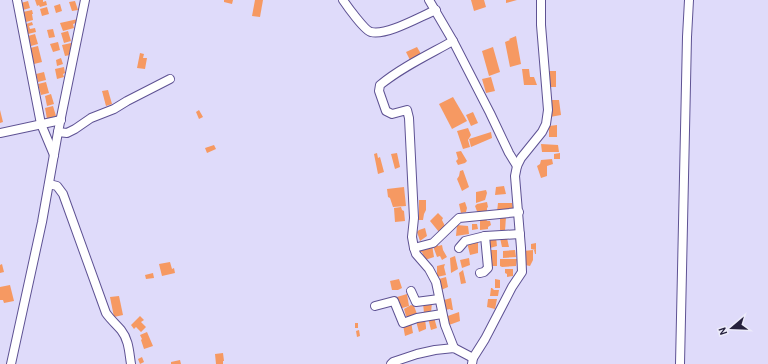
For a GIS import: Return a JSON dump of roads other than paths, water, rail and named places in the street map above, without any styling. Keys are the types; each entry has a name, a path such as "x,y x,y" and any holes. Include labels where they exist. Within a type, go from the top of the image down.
{"street":[{"path":"17,0 42,124 54,156"},
{"path":"12,364 85,0"},
{"path":"343,0 366,29 371,32 381,32 395,28 436,10"},
{"path":"429,0 436,10 490,113 516,166"},
{"path":"452,41 403,69 380,85 380,91 386,111 392,114 407,110 409,118 414,218 412,237 414,248 416,254 429,269 436,282 444,325 454,348 472,361 512,287 522,272 519,212 515,176 516,166 542,132 546,124 548,110 541,25 541,0"},
{"path":"680,364 689,0"},
{"path":"58,132 67,133 91,118 114,108 170,79"},
{"path":"0,133 61,120"},
{"path":"49,184 57,186 63,194 106,312 110,319 122,331 128,344 131,364"},
{"path":"414,248 433,243 458,218 519,212"},
{"path":"459,248 465,241 485,236 520,234"},
{"path":"480,273 484,272 488,268 485,236"},
{"path":"411,291 416,302 439,299"},
{"path":"375,306 394,301 403,323 418,318 442,314"},
{"path":"391,364 417,354 454,348"}]}
